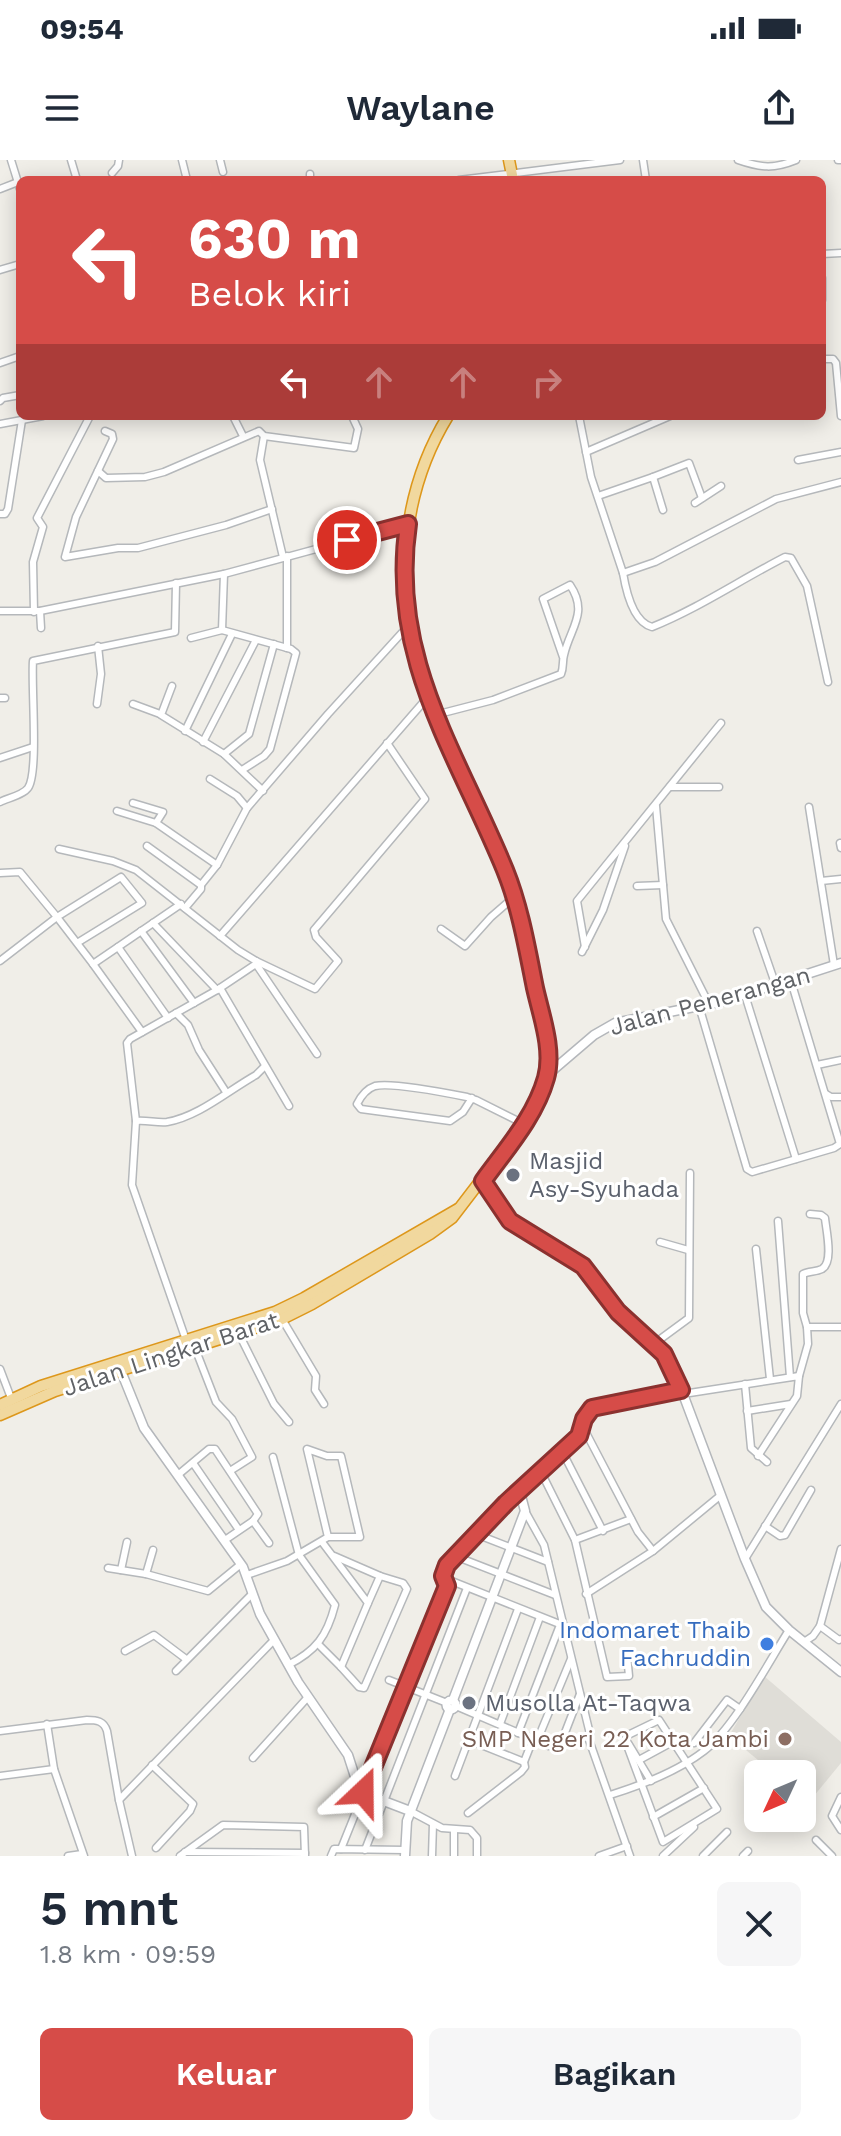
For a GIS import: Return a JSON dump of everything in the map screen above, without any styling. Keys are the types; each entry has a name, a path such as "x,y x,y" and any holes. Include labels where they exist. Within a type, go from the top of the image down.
{"highway":[{"path":"509,160 512,176"},
{"name":"Jalan Lingkar Barat","path":"190,1344 239,1334 282,1319 430,1234 452,1218 524,1124 546,1076 545,1034 514,897 505,870 427,698 409,625 404,563 408,524 419,483 446,420"},
{"name":"Jalan Lingkar Barat","path":"0,1405 11,1398 190,1344 289,1306 448,1212 460,1208"},
{"name":"Jalan Lingkar Barat","path":"0,1415 55,1391 121,1371 137,1360"}],"street":[{"path":"112,173 119,160"},
{"path":"220,160 223,172"},
{"path":"512,176 620,160"},
{"path":"738,160 772,168 796,160"},
{"path":"826,360 834,361 839,379 841,416"},
{"path":"0,424 22,420 8,509 5,515 0,514"},
{"path":"41,628 33,562 43,527 37,518 88,420"},
{"path":"235,420 243,436"},
{"path":"98,471 106,478 152,476 259,431 264,436 354,448 358,429 354,420"},
{"path":"580,420 598,496 629,599 643,624 652,627 689,612 739,580 785,557 791,558 807,586 828,682"},
{"path":"586,452 661,420"},
{"path":"105,431 113,437 76,517 65,557 138,548 226,525 272,509"},
{"path":"264,436 260,458 285,556 287,648"},
{"path":"798,460 841,452"},
{"path":"598,496 688,463 702,498"},
{"path":"653,477 663,510"},
{"path":"623,573 655,562 776,499 841,482"},
{"path":"695,503 721,486"},
{"path":"0,611 37,611 224,574 408,524"},
{"path":"222,630 224,574"},
{"path":"0,802 29,786 33,765 33,661 176,631 176,583"},
{"path":"533,600 570,585 573,589 579,617 563,657"},
{"path":"435,715 493,700 558,677 563,670 563,657 543,597"},
{"path":"93,964 183,906 201,889 247,808 409,625"},
{"path":"191,638 222,630 294,650 296,654 270,749 242,770"},
{"path":"185,731 232,634"},
{"path":"203,742 256,640"},
{"path":"224,754 249,734 274,644"},
{"path":"97,704 101,674 98,646"},
{"path":"160,714 172,686"},
{"path":"220,936 427,698"},
{"path":"133,704 160,714 224,754 263,791"},
{"path":"626,842 603,910 584,949 576,902 721,723"},
{"path":"59,849 126,865 145,876 256,962 314,989 338,962 316,937 314,930 425,799 387,743"},
{"path":"0,758 33,747"},
{"path":"210,779 232,793 247,808"},
{"path":"670,787 719,787"},
{"path":"133,803 163,812 156,823"},
{"path":"656,806 669,927 709,1004"},
{"path":"809,807 837,964"},
{"path":"117,811 156,823 217,865"},
{"path":"147,846 201,885"},
{"path":"0,873 20,872 142,1032"},
{"path":"0,961 57,917 121,877 142,903 77,943"},
{"path":"821,881 841,879"},
{"path":"637,886 663,885"},
{"path":"441,929 466,946 491,917 514,897"},
{"path":"153,923 219,989 289,1106"},
{"path":"141,931 194,1003"},
{"path":"757,931 776,986"},
{"path":"159,955 175,946"},
{"path":"118,947 168,1018"},
{"path":"230,1471 252,1457 232,1419 216,1402 190,1344 132,1185 136,1121 127,1045 128,1040 219,989 256,962"},
{"path":"256,962 317,1054"},
{"name":"Jalan Penerangan","path":"546,1076 594,1035 615,1023 745,995 837,964"},
{"path":"699,1006 748,1170 752,1172 840,1144 791,981"},
{"path":"745,995 796,1159"},
{"path":"176,1013 188,1025 199,1050 226,1092"},
{"path":"817,1065 841,1060"},
{"path":"136,1121 163,1122 189,1115 265,1066"},
{"path":"472,1098 463,1112 450,1121 361,1109 357,1104 368,1090 379,1086 472,1098 524,1124"},
{"path":"825,1093 831,1097 841,1097"},
{"path":"655,1343 689,1318 690,1173"},
{"path":"483,1181 507,1219 583,1266 618,1312 664,1354 682,1392 766,1607 841,1672"},
{"path":"758,1456 798,1393 799,1376 808,1344 803,1313 803,1274 823,1268 828,1254 825,1218 810,1214"},
{"path":"778,1221 790,1377"},
{"path":"660,1242 688,1250"},
{"path":"756,1249 770,1379"},
{"path":"783,1312 803,1313"},
{"path":"282,1319 316,1376 315,1389 324,1404"},
{"path":"807,1327 841,1327"},
{"path":"239,1334 274,1404 289,1422"},
{"path":"0,1369 11,1398"},
{"path":"121,1371 142,1425 241,1564 274,1640 348,1755 356,1783 363,1792 433,1824 454,1830 468,1829 476,1835 477,1856"},
{"path":"341,1849 447,1586 444,1578 447,1565 579,1436 590,1410 595,1406 799,1376"},
{"path":"745,1384 751,1448 767,1462"},
{"path":"747,1411 791,1404"},
{"path":"745,1559 841,1404"},
{"path":"583,1427 641,1538 653,1551"},
{"path":"179,1474 213,1448 230,1471 258,1512 253,1521 225,1540"},
{"path":"247,1575 299,1555 325,1540 356,1538 360,1534 340,1455 327,1456 308,1448 306,1453 325,1540 368,1603"},
{"path":"562,1451 603,1531"},
{"path":"273,1457 299,1555 335,1604 318,1644 309,1654 288,1665"},
{"path":"193,1463 239,1530"},
{"path":"541,1472 575,1540 607,1677 630,1675 627,1655"},
{"path":"765,1526 780,1536 785,1535 811,1490"},
{"path":"520,1492 525,1511 543,1542 561,1625 591,1731 588,1737 630,1856"},
{"path":"586,1594 653,1551 721,1495"},
{"path":"331,1856 332,1849 405,1853 410,1811 525,1511"},
{"path":"575,1540 631,1519"},
{"path":"253,1521 269,1543"},
{"path":"476,1534 548,1562"},
{"path":"121,1570 127,1542"},
{"path":"838,1573 841,1549"},
{"path":"146,1574 153,1550"},
{"path":"318,1644 359,1687 365,1687 407,1589 403,1583 333,1555"},
{"path":"455,1556 555,1595"},
{"path":"804,1642 820,1626 841,1562"},
{"path":"108,1568 146,1574 208,1591 241,1564"},
{"path":"341,1667 380,1576"},
{"path":"444,1578 561,1625"},
{"path":"365,1850 467,1588"},
{"path":"176,1671 252,1594"},
{"path":"455,1776 518,1609"},
{"path":"500,1724 540,1617"},
{"path":"518,1733 561,1625"},
{"path":"820,1626 841,1639"},
{"path":"610,1795 651,1781 711,1745 740,1709 789,1630"},
{"path":"125,1651 154,1635 186,1659"},
{"path":"119,1800 274,1640"},
{"path":"468,1813 525,1767 524,1762 571,1659"},
{"path":"389,1680 551,1746 588,1737"},
{"path":"561,1743 580,1693"},
{"path":"253,1758 308,1697"},
{"path":"700,1754 692,1741 727,1700 740,1709"},
{"path":"659,1719 717,1809 663,1842 625,1738 659,1719"},
{"path":"0,1731 87,1720 97,1720 103,1724 107,1731 132,1856"},
{"path":"47,1724 54,1769 83,1855 68,1856"},
{"path":"625,1738 651,1781"},
{"path":"469,1740 524,1762"},
{"path":"639,1760 674,1741"},
{"path":"152,1765 193,1804 156,1848"},
{"path":"0,1776 54,1769"},
{"path":"653,1817 704,1788"},
{"path":"841,1797 832,1816 841,1830"},
{"path":"663,1856 702,1819"},
{"path":"432,1856 433,1824"},
{"path":"223,1825 304,1827 305,1855 182,1854 223,1825"},
{"path":"454,1830 454,1856"},
{"path":"703,1856 727,1832"},
{"path":"816,1840 832,1856"},
{"path":"599,1856 627,1846"}],"shaded area":[{"name":"SMP Negeri 22 Kota Jambi","path":"764,1676 841,1742 841,1763 816,1793 816,1760 758,1760 729,1736"}],"place":[{"name":"Masjid Asy-Syuhada","path":"513,1175"},
{"name":"Indomaret Thaib Fachruddin","path":"767,1644"},
{"name":"Musolla At-Taqwa","path":"469,1703"},
{"name":"SMP Negeri 22 Kota Jambi","path":"785,1739"}],"route":[{"path":"347,540 408,524 404,577 409,625 420,678 505,870 526,943 545,1034 548,1068 536,1103 524,1124 483,1181 510,1221 583,1266 618,1312 664,1354 681,1390 592,1408 584,1419 579,1436 506,1503 447,1565 443,1576 447,1586 363,1792"}]}
